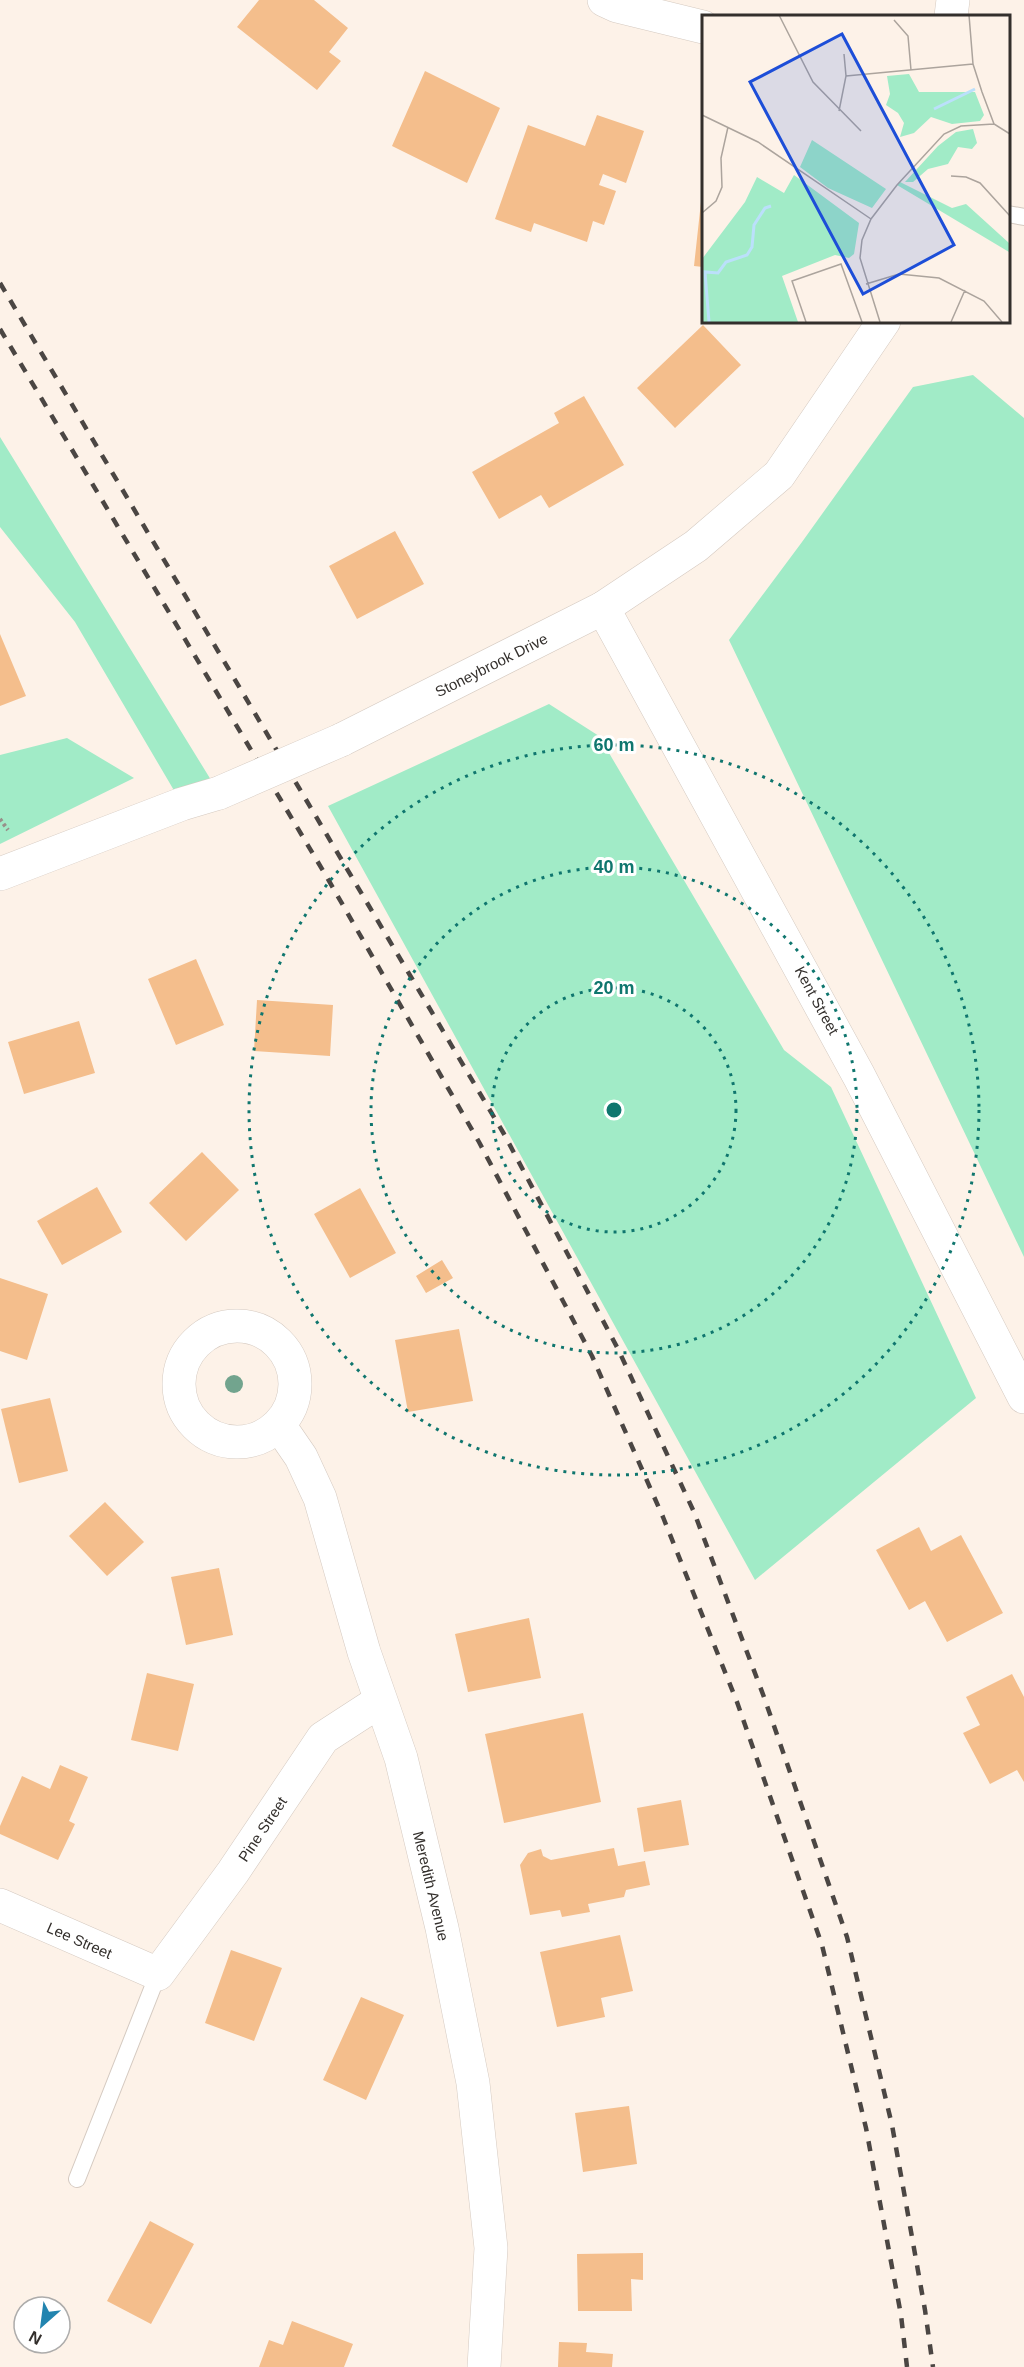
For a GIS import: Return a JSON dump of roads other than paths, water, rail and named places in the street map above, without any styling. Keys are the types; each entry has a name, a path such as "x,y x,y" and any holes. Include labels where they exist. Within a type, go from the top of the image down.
{"street":[{"path":"604,0 617,6 702,27"},
{"path":"951,15 953,0"},
{"name":"Stoneybrook Drive","path":"0,874 182,804 219,793 341,740 603,608 696,546 779,475 883,322"},
{"name":"Kent Street","path":"603,608 859,1076 1024,1397"},
{"name":"Meredith Avenue","path":"279,1425 301,1457 320,1498 380,1701 401,1758 442,1928 473,2083 491,2248 484,2367"},
{"name":"Pine Street","path":"158,1974 233,1872 323,1738 380,1701"},
{"name":"Lee Street","path":"0,1905 158,1974"}],"lane":[{"path":"1009,214 1024,217"},
{"path":"77,2179 158,1974"}],"railway":[{"path":"0,283 504,1134 618,1349 694,1512 764,1697 847,1937 892,2125 933,2367"},
{"path":"0,329 325,874 479,1142 592,1356 663,1517 737,1702 822,1945 866,2128 901,2315 907,2367"}]}
